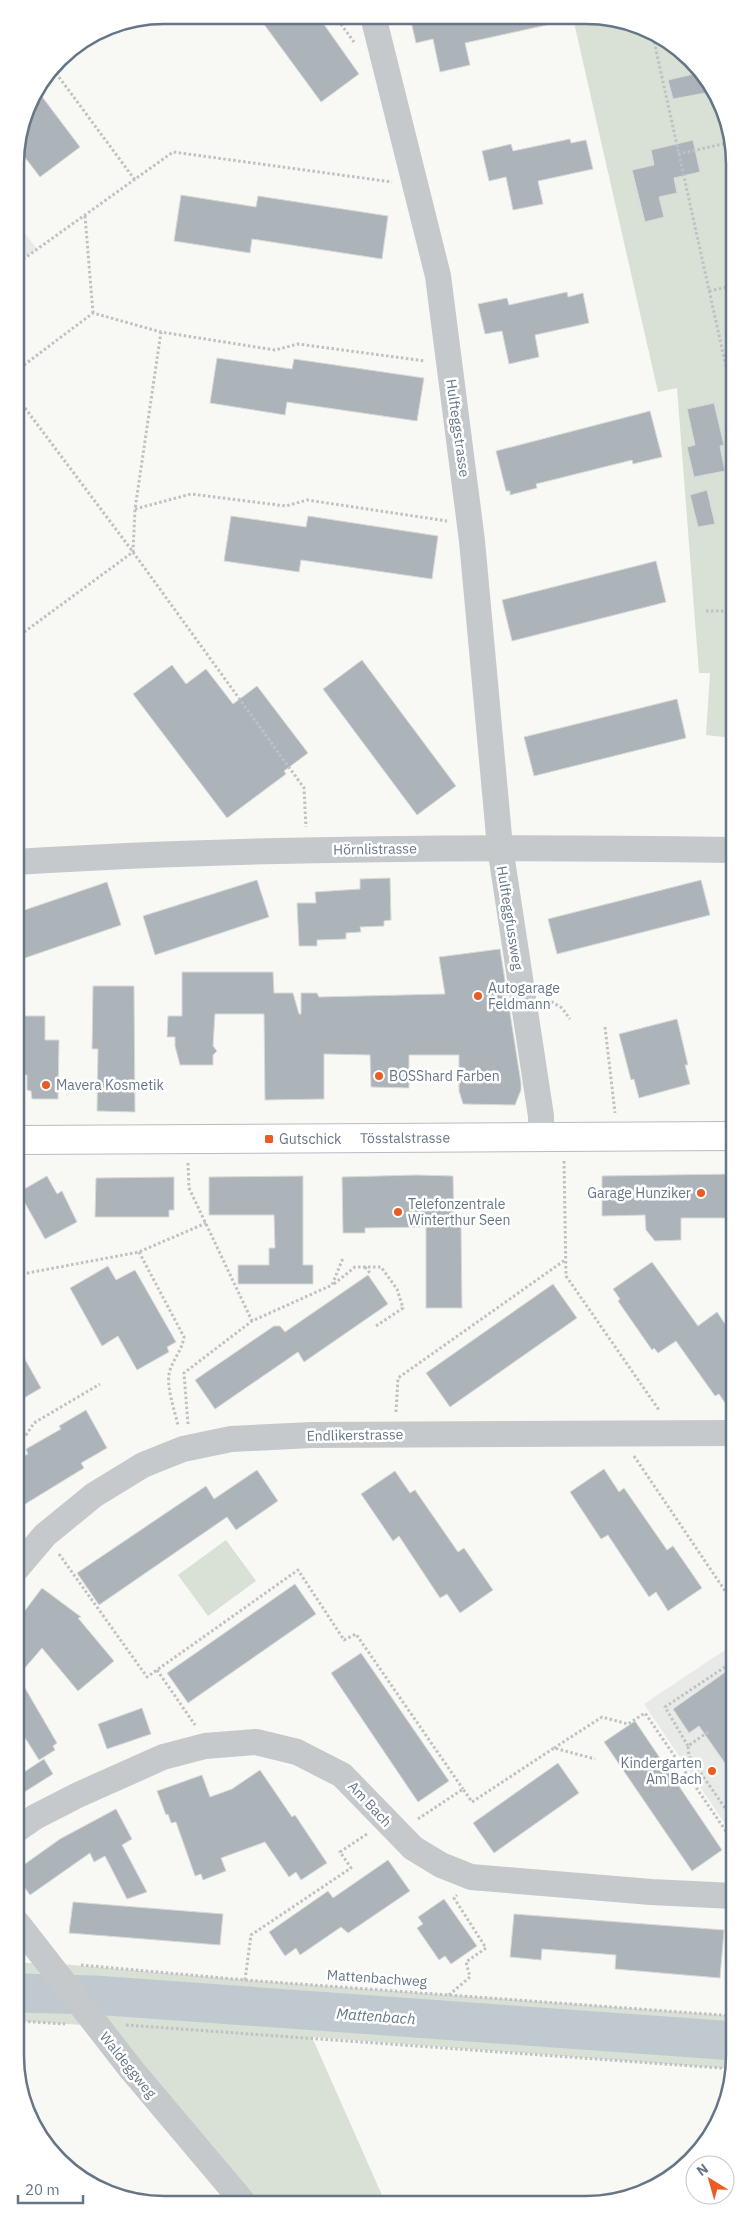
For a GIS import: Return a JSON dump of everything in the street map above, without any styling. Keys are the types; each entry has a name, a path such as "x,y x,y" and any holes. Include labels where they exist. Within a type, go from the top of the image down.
{"main road":[{"name":"Tösstalstrasse","path":"24,1140 726,1136"}],"street":[{"name":"Hulfteggstrasse","path":"375,24 418,186 438,276 471,524 500,847"},
{"name":"Hörnlistrasse","path":"24,862 308,850 500,847 726,850"},
{"name":"Hulfteggfussweg","path":"500,847 539,1106 541,1137"},
{"name":"Endlikerstrasse","path":"24,1560 45,1535 94,1495 143,1465 187,1448 231,1439 394,1434 726,1433"},
{"name":"Am Bach","path":"24,1825 35,1817 122,1774 163,1757 205,1746 256,1742 297,1752 342,1775 413,1848 441,1865 471,1877 651,1892 726,1896"},
{"name":"Waldeggweg","path":"24,1933 131,2069 238,2196"}],"path":[{"path":"654,42 726,366"},
{"path":"57,74 135,180"},
{"path":"678,154 725,144"},
{"path":"24,259 173,152 418,186"},
{"path":"85,216 93,313"},
{"path":"710,291 726,287"},
{"path":"93,313 161,332 275,350 298,344 449,364"},
{"path":"24,365 93,313"},
{"path":"133,552 135,510 161,332"},
{"path":"24,407 133,552 304,788 308,850"},
{"path":"135,510 191,494 286,506 307,500 471,524"},
{"path":"24,632 133,552"},
{"path":"706,611 726,611"},
{"path":"605,1027 616,1114"},
{"path":"564,1158 566,1276 659,1411 661,1432"},
{"path":"188,1163 189,1188 252,1321"},
{"path":"24,1274 139,1252 206,1223"},
{"path":"139,1252 184,1337 180,1352 170,1372 171,1393 187,1448"},
{"path":"332,1285 342,1258"},
{"path":"394,1434 398,1378 566,1260"},
{"path":"187,1448 184,1373 252,1321 332,1285 354,1267 381,1267 397,1289 402,1308 376,1326"},
{"path":"365,1267 370,1273"},
{"path":"24,1436 34,1422 100,1384"},
{"path":"633,1433 633,1456 726,1592"},
{"path":"45,1535 147,1677 298,1570 344,1640 356,1634 472,1802 602,1716 628,1724 645,1713 726,1831"},
{"path":"726,1666 665,1706 688,1746 689,1756 726,1809"},
{"path":"157,1670 199,1730 205,1746"},
{"path":"688,1746 708,1732"},
{"path":"554,1748 595,1759"},
{"path":"246,1980 251,1935 351,1868 340,1852 463,1790"},
{"path":"449,1995 470,1978 466,1962 486,1948 454,1898 471,1877"},
{"name":"Mattenbachweg","path":"54,1969 246,1980 726,2015"},
{"path":"24,2021 92,2018 153,2026 726,2068"}],"shaded area":[{"path":"574,24 613,26 631,31 648,38 671,53 685,65 703,86 719,119 724,137 726,155 726,737 706,735 710,673 699,673 677,388 658,392"},
{"path":"24,232 37,249 24,258"},
{"path":"226,1540 256,1581 208,1616 178,1575"},
{"name":"Kindergarten Am Bach","path":"726,1649 726,1825 644,1704"},
{"path":"24,1963 49,1963 245,1980 726,2015 726,2065 726,2068 312,2037 382,2196 238,2196 98,2026 24,2021"}],"building":[{"path":"264,24 324,24 359,74 321,102"},
{"path":"412,24 547,24 465,43 470,65 440,72 433,39 416,43"},
{"path":"693,74 707,93 673,99 668,80"},
{"path":"42,96 80,147 40,177 24,155 26,137 34,110"},
{"path":"570,139 571,143 586,140 593,169 538,181 543,204 513,210 506,177 489,181 482,151 511,144 513,151"},
{"path":"693,140 700,172 674,178 677,193 659,197 664,217 645,222 632,170 654,165 651,150"},
{"path":"181,195 256,207 258,196 388,216 382,259 252,239 250,253 174,241"},
{"path":"567,292 568,297 583,293 589,323 535,335 539,357 509,364 502,331 485,334 478,304 507,298 509,305"},
{"path":"217,358 292,369 294,359 424,378 417,421 287,402 285,415 210,403"},
{"path":"714,403 724,445 720,446 725,471 694,477 687,447 695,445 687,409"},
{"path":"650,411 662,457 633,464 632,460 536,484 537,488 510,495 510,491 506,491 496,451"},
{"path":"707,490 715,524 698,527 690,495"},
{"path":"231,516 306,527 308,516 438,536 432,579 301,560 299,572 224,561"},
{"path":"656,561 666,602 512,641 502,600"},
{"path":"362,660 456,786 417,815 323,689"},
{"path":"172,665 186,684 206,669 233,704 257,686 308,753 284,771 286,774 227,818 133,694"},
{"path":"677,699 686,738 534,776 524,737"},
{"path":"390,878 391,920 384,921 384,926 360,927 361,932 346,933 346,939 317,940 317,946 299,946 297,903 316,903 315,892 360,889 360,879"},
{"path":"257,880 269,917 155,955 143,916"},
{"path":"701,880 710,915 557,954 548,919"},
{"path":"107,882 121,925 24,958 24,910"},
{"path":"500,949 521,1083 521,1090 515,1105 463,1104 459,1091 459,1055 409,1055 409,1088 371,1087 370,1055 324,1054 324,1099 265,1100 264,1014 215,1014 213,1046 217,1051 213,1055 213,1065 180,1065 175,1046 175,1037 167,1037 168,1016 182,1016 182,972 273,972 274,993 293,993 299,1014 301,1014 301,993 317,993 319,997 445,994 439,957"},
{"path":"93,986 134,986 135,1112 97,1111 98,1049 92,1049"},
{"path":"24,1016 45,1016 45,1040 59,1040 58,1099 32,1099 31,1091 27,1090 27,1075 24,1075"},
{"path":"677,1019 688,1065 685,1065 690,1084 639,1098 634,1079 631,1080 619,1034"},
{"path":"726,1174 726,1218 681,1218 681,1240 655,1241 646,1230 645,1215 602,1216 602,1176"},
{"path":"47,1176 57,1194 62,1191 77,1222 45,1239 24,1201 24,1189"},
{"path":"303,1176 303,1265 313,1265 313,1284 238,1284 238,1265 269,1265 269,1248 275,1248 274,1215 209,1215 209,1177"},
{"name":"Telefonzentrale Winterthur Seen","path":"453,1176 454,1225 461,1225 462,1308 426,1308 426,1227 365,1228 365,1233 343,1233 342,1177"},
{"path":"174,1177 174,1210 169,1210 169,1217 95,1217 96,1178"},
{"path":"652,1262 698,1326 717,1312 726,1325 726,1404 719,1394 715,1396 676,1341 658,1353 654,1348 652,1350 618,1301 620,1299 613,1289"},
{"path":"108,1266 116,1280 135,1270 176,1342 167,1347 169,1352 137,1370 118,1336 102,1346 70,1288"},
{"path":"368,1275 388,1304 304,1362 298,1352 215,1409 195,1380 274,1326 280,1326 285,1332"},
{"path":"553,1284 577,1318 450,1407 426,1373"},
{"path":"24,1358 41,1388 24,1398"},
{"path":"86,1410 107,1448 81,1463 84,1468 24,1505 24,1456 28,1454 26,1449 61,1429 59,1426"},
{"path":"604,1469 619,1492 624,1488 667,1550 673,1546 702,1588 668,1611 656,1592 649,1597 608,1535 601,1539 570,1492"},
{"path":"257,1470 278,1501 236,1530 227,1517 99,1605 77,1573 206,1486 214,1499"},
{"path":"395,1471 410,1493 415,1490 458,1552 464,1548 493,1590 460,1613 447,1594 440,1598 399,1536 393,1541 361,1494"},
{"path":"295,1584 316,1614 188,1703 167,1673"},
{"path":"42,1588 81,1617 78,1618 114,1661 78,1691 42,1648 24,1669 24,1612"},
{"path":"361,1653 449,1781 418,1802 331,1673"},
{"name":"Kindergarten Am Bach","path":"726,1672 726,1765 699,1726 689,1733 673,1709"},
{"path":"24,1686 57,1743 53,1746 55,1750 39,1760 24,1736"},
{"path":"142,1708 151,1734 107,1749 98,1724"},
{"path":"635,1721 722,1850 692,1871 604,1742"},
{"path":"44,1759 53,1774 24,1792 24,1772"},
{"path":"558,1763 579,1793 494,1853 473,1823"},
{"path":"260,1770 292,1817 295,1815 327,1863 301,1880 296,1872 289,1877 265,1842 221,1858 226,1871 203,1880 201,1874 195,1876 176,1822 171,1823 168,1814 166,1815 157,1791 202,1775 210,1797 232,1789"},
{"path":"116,1809 132,1839 122,1845 147,1892 127,1899 105,1856 94,1862 90,1853 30,1895 24,1886 24,1865 60,1839"},
{"path":"388,1860 410,1891 348,1933 341,1927 300,1955 296,1948 285,1956 269,1932 328,1891 333,1898"},
{"path":"444,1899 477,1946 451,1964 445,1956 439,1960 417,1928 423,1924 418,1917"},
{"path":"73,1902 223,1914 220,1945 69,1933"},
{"path":"514,1914 724,1930 720,1978 615,1969 616,1955 542,1949 541,1960 510,1957"}],"waterway":[{"name":"Mattenbach","path":"24,1993 94,1995 726,2040"}],"place":[{"name":"Autogarage Feldmann","path":"478,996"},
{"name":"BOSShard Farben","path":"379,1076"},
{"name":"Mavera Kosmetik","path":"46,1085"},
{"name":"Gutschick","path":"269,1139"},
{"name":"Garage Hunziker","path":"701,1193"},
{"name":"Telefonzentrale Winterthur Seen","path":"398,1212"},
{"name":"Kindergarten Am Bach","path":"712,1771"}]}
